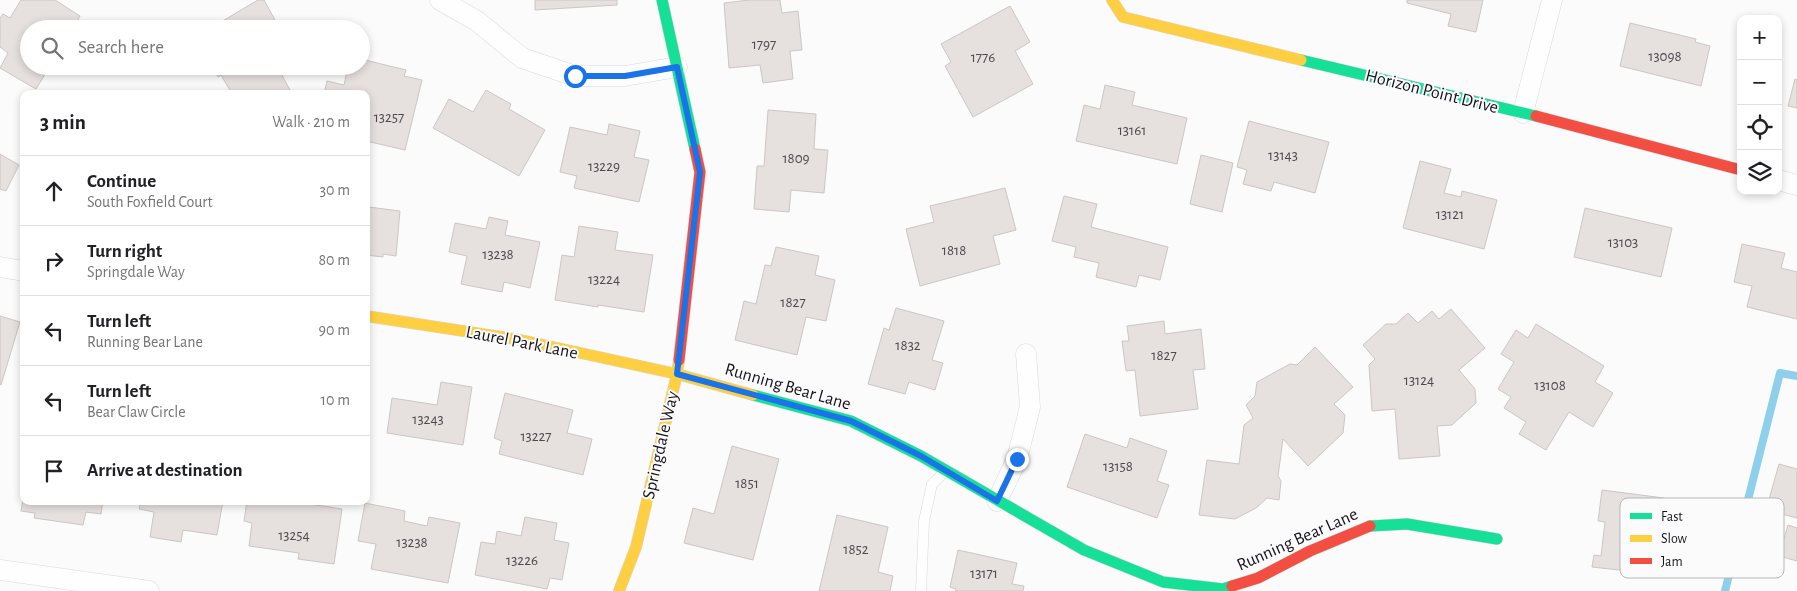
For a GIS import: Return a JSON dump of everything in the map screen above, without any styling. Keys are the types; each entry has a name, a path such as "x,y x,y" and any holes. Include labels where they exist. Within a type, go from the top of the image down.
{"street":[{"path":"440,0 478,21 522,58 575,76 625,76 677,67"},
{"name":"Springdale Way","path":"618,591 636,547 677,374 700,172 662,0"},
{"name":"Horizon Point Drive","path":"1112,0 1123,16 1523,113 1737,169"},
{"path":"1523,113 1552,0"},
{"path":"1782,181 1797,185"},
{"path":"0,267 20,270"},
{"name":"Laurel Park Lane","path":"370,317 521,340 677,374"},
{"path":"997,501 1017,459 1030,407 1026,354"},
{"name":"Running Bear Lane","path":"677,374 851,421 921,456 1084,550 1163,582 1223,590 1258,578 1310,551 1367,526 1407,524 1497,539"},
{"path":"0,570 150,591"}],"lane":[{"path":"921,591 926,512 932,484 946,471"}],"building":[{"path":"21,0 55,0 80,16 78,20 20,20 20,75 45,75 36,89 0,68 8,53 0,47 0,18 3,14 10,18"},
{"path":"258,0 264,0 275,20 224,20"},
{"path":"535,0 617,0 617,5 535,10"},
{"path":"749,0 780,0 782,13 798,11 802,50 790,51 793,79 763,83 760,65 729,68 724,3"},
{"path":"1407,0 1483,0 1476,32 1448,26 1451,14 1407,3"},
{"path":"1010,6 1030,42 1015,51 1033,84 973,117 945,66 951,62 941,44"},
{"path":"1630,23 1696,39 1695,42 1710,46 1701,86 1620,66"},
{"path":"370,61 406,70 404,76 422,80 405,150 370,142 370,90 325,90 327,81 344,85 346,75 370,75"},
{"path":"221,75 282,75 290,90 230,90"},
{"path":"1795,79 1797,80 1797,108 1788,106"},
{"path":"1105,85 1135,92 1132,105 1187,118 1177,164 1076,141 1084,105 1100,109"},
{"path":"486,90 511,104 509,109 545,130 519,176 433,128 449,99 473,112"},
{"path":"768,110 816,114 814,149 828,150 824,193 791,190 789,212 754,209 757,166 764,166"},
{"path":"1249,121 1329,142 1315,193 1274,182 1271,191 1243,184 1247,170 1237,167"},
{"path":"609,124 640,131 634,157 649,160 639,202 574,188 577,176 560,172 570,127 607,135"},
{"path":"0,154 19,165 6,191 0,189"},
{"path":"1201,155 1233,163 1222,212 1190,204"},
{"path":"1420,161 1451,169 1444,193 1461,197 1462,191 1497,200 1484,249 1403,228"},
{"path":"1005,188 1016,230 993,236 1000,264 920,286 906,229 934,222 930,206"},
{"path":"1064,196 1097,204 1091,227 1168,247 1160,280 1139,275 1136,287 1096,277 1099,263 1074,257 1076,247 1052,241"},
{"path":"370,207 400,211 396,256 383,254 383,257 370,255"},
{"path":"1585,208 1672,228 1661,277 1574,257"},
{"path":"489,217 508,221 505,235 540,242 530,288 504,282 502,292 461,284 467,256 449,252 455,223 486,229"},
{"path":"579,226 618,232 615,250 653,255 644,312 555,300 562,255 574,257"},
{"path":"1742,244 1785,253 1781,268 1797,272 1797,319 1747,307 1752,286 1734,282"},
{"path":"776,247 819,256 815,275 835,280 826,321 806,317 797,355 735,340 744,301 756,304 765,265 771,266"},
{"path":"896,308 944,321 932,360 943,363 935,390 909,382 905,394 868,384 884,328 889,330"},
{"path":"1451,309 1485,348 1459,370 1475,389 1476,403 1452,425 1437,426 1440,456 1399,459 1395,409 1372,411 1369,365 1375,359 1363,345 1386,324 1396,324 1408,313 1418,323 1432,311 1439,319"},
{"path":"0,316 20,322 1,385 0,384"},
{"path":"1164,321 1165,334 1201,329 1205,369 1193,370 1198,409 1140,416 1135,370 1126,371 1122,341 1129,341 1127,326"},
{"path":"1536,324 1604,366 1595,382 1613,393 1593,427 1569,412 1546,450 1519,434 1526,422 1504,408 1511,397 1498,389 1514,362 1501,354 1516,330 1528,338"},
{"path":"1315,347 1353,387 1334,404 1345,415 1343,433 1308,466 1283,439 1278,476 1281,481 1279,500 1267,498 1256,508 1235,519 1199,515 1207,460 1239,464 1244,425 1253,418 1246,405 1255,396 1257,382 1290,364 1297,365"},
{"path":"441,382 472,387 463,445 387,433 392,398 437,405"},
{"path":"505,393 573,410 567,433 592,439 583,475 499,454 502,441 494,438"},
{"path":"1085,434 1127,448 1130,438 1167,451 1157,481 1169,485 1157,518 1067,487"},
{"path":"732,446 779,459 753,560 684,543 693,508 714,514"},
{"path":"1779,464 1797,469 1797,518 1784,515 1784,498 1769,498"},
{"path":"1602,490 1664,498 1620,498 1620,570 1592,567 1594,555 1601,556 1605,522 1598,521"},
{"path":"370,504 405,511 404,521 427,526 429,517 460,523 448,583 371,569 376,544 358,541 365,505"},
{"path":"22,505 102,505 101,514 86,512 83,525 34,518 35,513 21,511"},
{"path":"140,505 222,505 217,535 183,530 181,542 150,537 154,512 139,509"},
{"path":"246,505 316,505 342,509 334,564 298,559 299,553 249,546 252,523 244,521"},
{"path":"837,515 888,527 878,572 893,576 890,591 819,591"},
{"path":"525,517 557,523 554,540 569,543 562,580 550,578 547,589 475,575 481,542 495,544 497,531 521,536"},
{"path":"1788,525 1797,528 1797,561 1784,557 1784,539"},
{"path":"958,550 1017,563 1012,584 1024,586 1023,591 955,591 956,589 950,587"}],"waterway":[{"path":"1748,498 1780,373 1797,376"},
{"path":"1725,591 1728,578"}],"traffic: fast":[{"path":"662,0 695,149"},
{"path":"1301,60 1536,116"},
{"path":"753,395 851,421 921,456 1084,550 1163,582 1223,589 1232,586"},
{"path":"1370,526 1407,524 1497,539"}],"traffic: slow":[{"path":"1112,0 1123,17 1301,60"},
{"path":"370,317 521,340 677,374 753,395"},
{"path":"619,591 636,547 679,360"}],"traffic: jam":[{"path":"1536,116 1737,169"},
{"path":"679,360 700,172 695,149"},
{"path":"1232,586 1258,578 1310,551 1370,526"}],"route":[{"path":"575,76 625,76 677,67 700,172 677,374 851,421 921,456 997,501 1017,459"}]}
